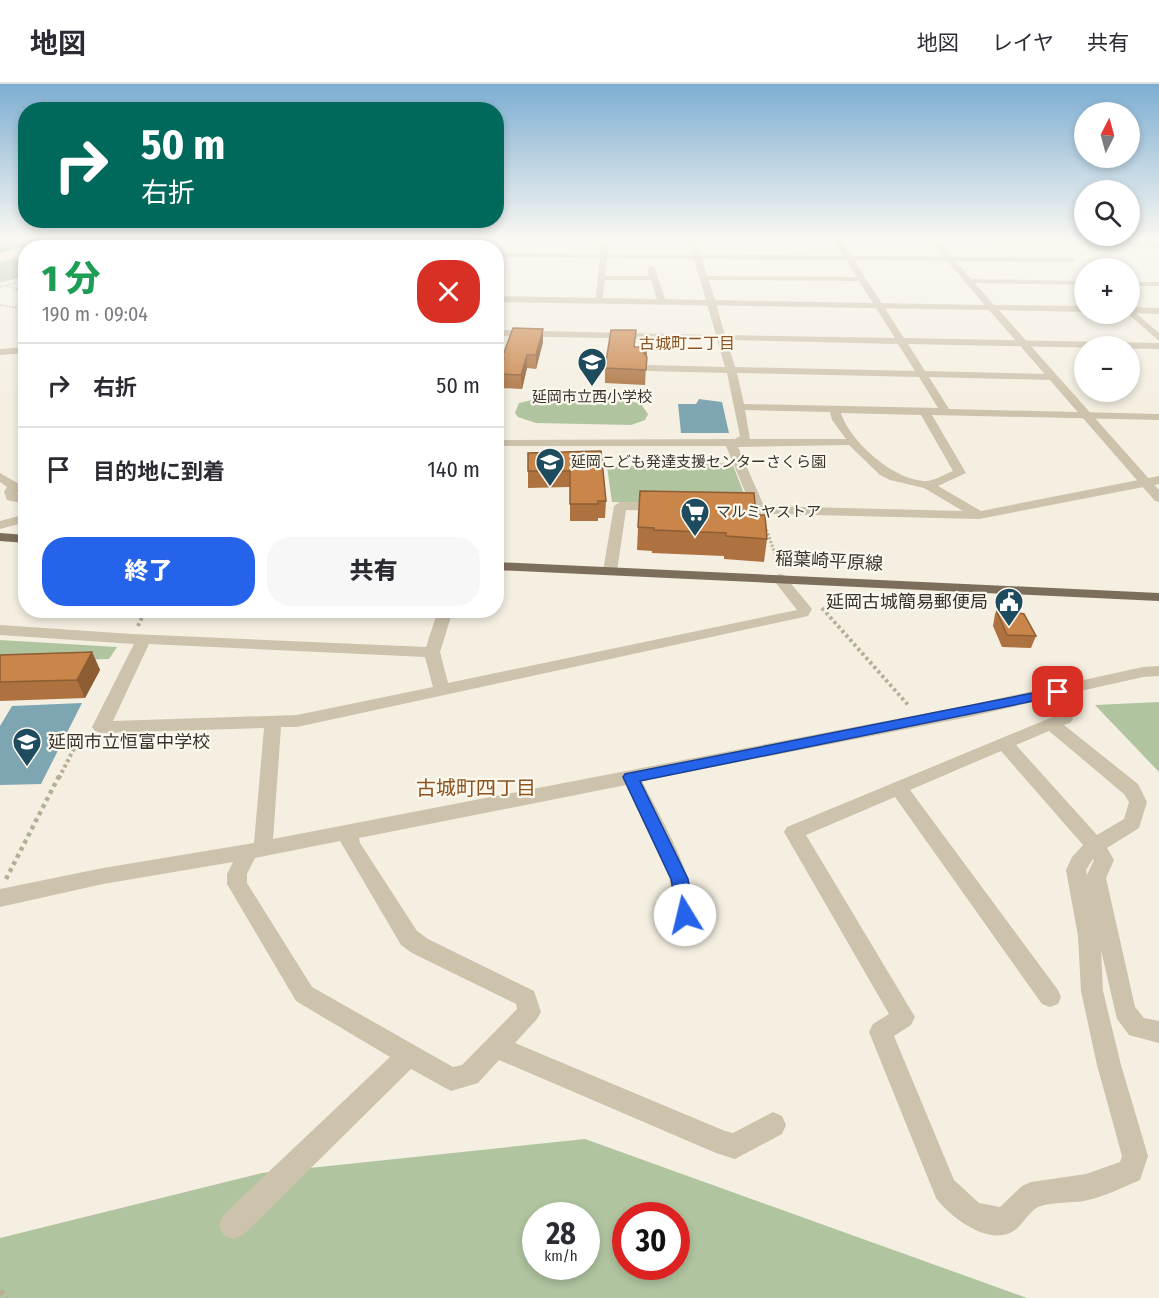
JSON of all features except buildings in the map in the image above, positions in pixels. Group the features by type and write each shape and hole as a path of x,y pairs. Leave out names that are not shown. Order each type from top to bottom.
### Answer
{"main road":[{"path":"0,537 18,538"},
{"name":"稲葉崎平原線","path":"504,566 1159,597"}],"street":[{"path":"598,301 599,295"},
{"path":"660,295 662,302"},
{"path":"708,295 731,370 746,437 732,446 759,510"},
{"path":"873,295 946,412"},
{"path":"981,295 1086,415 1153,482 1159,498"},
{"path":"504,299 1074,309"},
{"path":"1140,310 1159,311"},
{"path":"1140,320 1159,338"},
{"path":"504,333 1159,346"},
{"path":"0,352 18,351"},
{"path":"649,368 1052,377"},
{"path":"739,407 1159,417"},
{"path":"835,410 838,420 856,444 884,472 927,486 979,515"},
{"path":"924,411 960,473 927,486"},
{"path":"504,443 850,442 856,444"},
{"path":"0,477 15,487 5,491 11,497 18,498"},
{"path":"724,509 979,515 1153,482"},
{"path":"610,571 620,506 678,508"},
{"path":"0,525 18,520"},
{"path":"144,639 101,727 297,721 803,613 805,609 782,578"},
{"path":"442,691 432,652 443,618"},
{"path":"0,630 432,652"},
{"path":"0,898 103,876 256,850 631,777 1058,692 1143,672 1159,671"},
{"path":"1051,723 1131,789 1138,802 1131,823 1096,846 1078,862 1076,870 1089,936 1092,991 1109,1065 1135,1156 1131,1171 1086,1187 1031,1195 1005,1221 981,1219 961,1209 945,1189 880,1032 903,1017 794,832 1051,723 1064,719 1058,692"},
{"path":"274,720 256,850 237,874 237,884 304,994 451,1079 469,1076 529,1012 526,998 420,946 409,938 350,844 349,831"},
{"path":"1005,744 1096,846 1104,860 1096,878 1125,1012 1137,1027 1159,1032"},
{"path":"631,777 680,879 685,915"},
{"path":"899,789 1050,996"},
{"path":"496,1047 725,1144 735,1146 773,1125"},
{"path":"233,1225 409,1055"}],"path":[{"path":"0,305 18,308"},
{"path":"759,510 782,578"},
{"path":"820,606 921,720"},
{"path":"0,890 88,723"},
{"path":"0,1291 7,1298"}],"green space":[{"path":"541,398 630,401 641,404 648,414 645,420 631,425 536,423 518,417 515,413 519,403"},
{"path":"732,463 749,506 612,502 607,467"},
{"path":"0,640 117,647 109,659 0,662"},
{"path":"1159,702 1159,772 1095,705"},
{"path":"585,1139 1027,1298 0,1298 0,1238 262,1173"}],"water":[{"path":"699,399 722,402 729,433 681,433 678,404 696,404"},
{"path":"82,703 41,784 0,785 0,726 12,706"}],"place":[{"name":"延岡市立西小学校","path":"592,388"},
{"name":"延岡こども発達支援センターさくら園","path":"550,488"},
{"name":"マルミヤストア","path":"695,538"},
{"name":"延岡古城簡易郵便局","path":"1009,628"},
{"name":"延岡市立恒富中学校","path":"27,768"}],"district":[{"name":"古城町二丁目","path":"687,343"},
{"name":"古城町四丁目","path":"476,788"}],"route":[{"path":"685,915 680,879 631,777 1058,692"}]}
